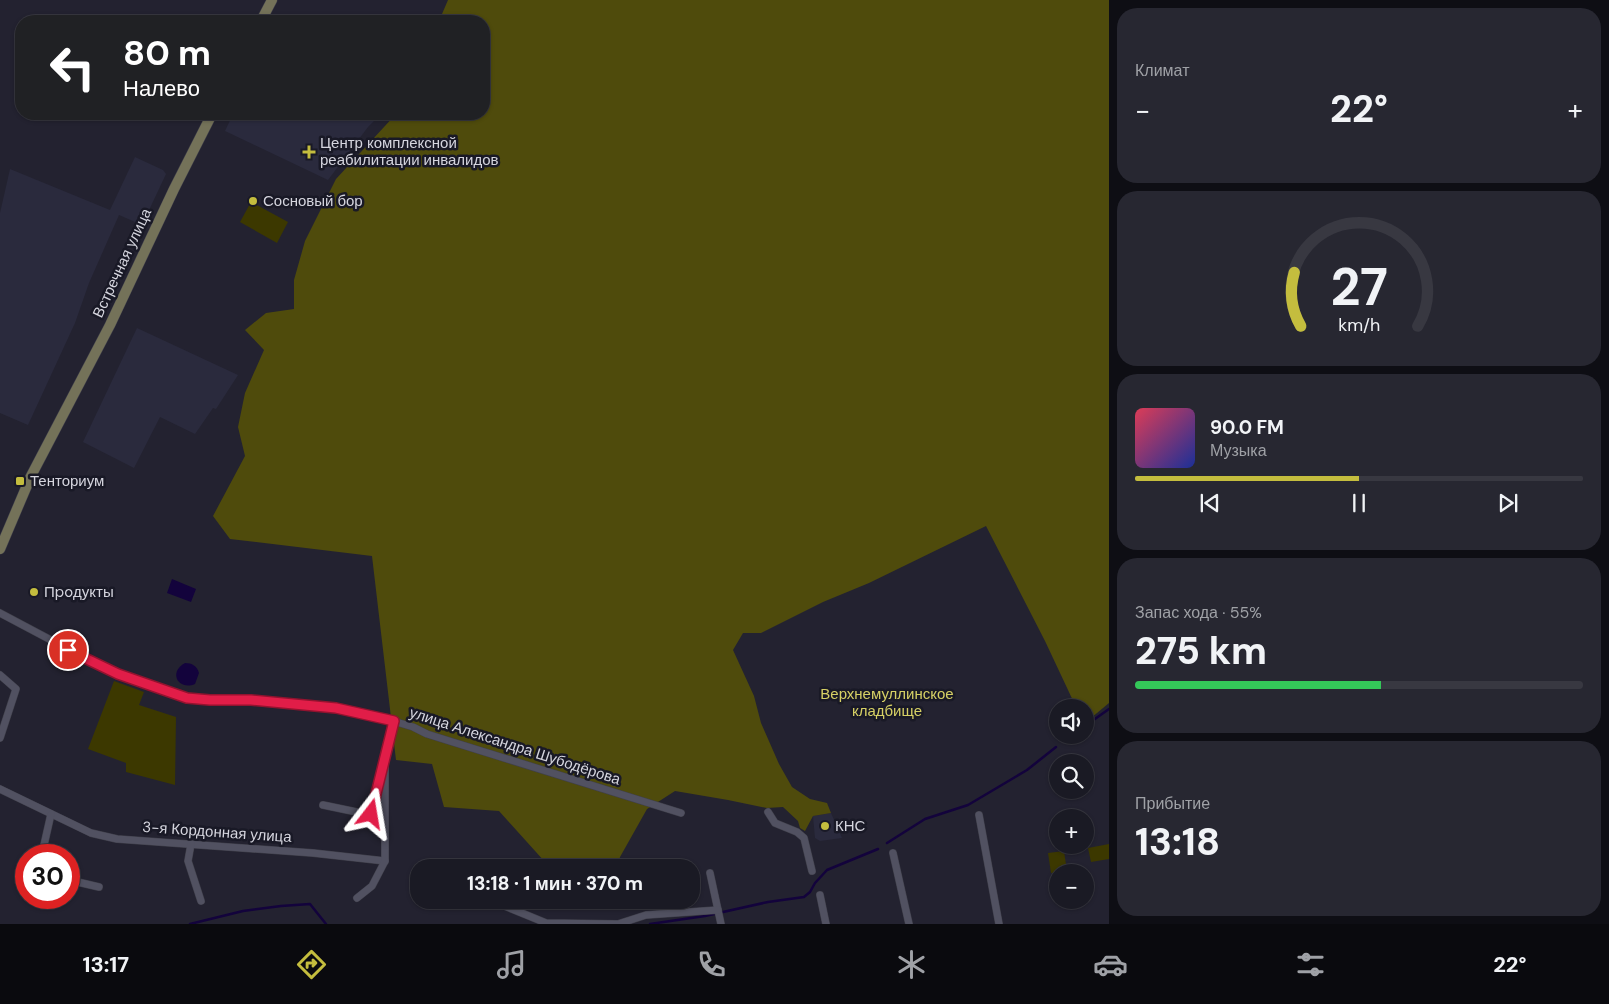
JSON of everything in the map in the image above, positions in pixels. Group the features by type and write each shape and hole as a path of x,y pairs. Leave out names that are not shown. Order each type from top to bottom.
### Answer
{"main road":[{"path":"264,15 272,0"},
{"name":"Встречная улица","path":"0,549 27,485 110,325 209,120"}],"street":[{"name":"улица Александра Шубодёрова","path":"0,613 98,665 182,696 200,700 251,700 336,708 394,721 427,734 681,813"},
{"path":"0,675 16,689 0,738"},
{"path":"323,805 371,814 394,721"},
{"path":"357,898 372,886 385,861 385,759"},
{"name":"3-я Кордонная улица","path":"0,789 91,833 108,837 312,853 385,861"},
{"path":"768,812 777,824 797,832 804,838 812,871"},
{"path":"44,844 51,814"},
{"path":"979,815 999,924"},
{"path":"191,844 188,862 201,901"},
{"path":"893,853 908,924"},
{"path":"710,873 721,924"},
{"path":"80,883 99,887"},
{"path":"820,895 826,924"},
{"path":"512,909 546,923 618,924 646,915 718,910"}],"shaded area":[{"path":"448,0 1109,0 1109,703 1094,716 1094,699 1072,699 986,526 761,633 743,633 733,650 754,696 761,723 779,764 792,787 810,799 827,803 831,813 813,816 805,831 800,828 798,821 783,807 767,808 675,791 647,809 619,859 542,859 499,811 444,807 432,764 396,760 372,556 230,539 213,516 245,456 238,427 245,393 264,350 245,330 266,313 294,309 294,280 305,241 336,179 390,120 490,120 490,15 442,15"},
{"name":"Центр комплексной реабилитации инвалидов","path":"230,120 375,120 328,180 225,131"},
{"path":"135,157 163,170 166,174 142,225 119,215 89,283 75,323 28,425 0,413 0,213 10,169 110,210"},
{"path":"251,202 288,222 277,243 240,222"},
{"path":"137,328 238,375 216,409 213,408 195,434 160,417 134,468 83,442"},
{"path":"172,579 196,589 191,602 167,593"},
{"path":"185,663 194,665 197,668 199,673 195,684 184,685 177,680 177,671"},
{"path":"114,681 144,692 139,705 176,717 175,785 126,772 126,763 88,749"},
{"path":"831,813 842,838 820,841 815,838 813,816"},
{"path":"1109,844 1109,859 1091,862 1089,854 1094,854 1094,847"},
{"path":"1048,853 1064,854 1066,864 1050,864"}],"waterway":[{"path":"1094,720 1109,709"},
{"path":"887,843 925,819 968,805 1027,770 1056,747"},
{"path":"650,924 705,916 768,902 804,897 827,870 878,849"},
{"path":"190,924 243,911 310,904 326,924"}],"place":[{"name":"Центр комплексной реабилитации инвалидов","path":"309,152"},
{"name":"Сосновый бор","path":"253,201"},
{"name":"Тенториум","path":"20,481"},
{"name":"Пpoдукты","path":"34,592"},
{"name":"КНС","path":"825,826"}],"route":[{"path":"68,650 118,674 187,698 200,700 251,700 336,708 394,721 371,814"}],"park label":[{"name":"Верхнемуллинское кладбище","path":"887,702"}]}
